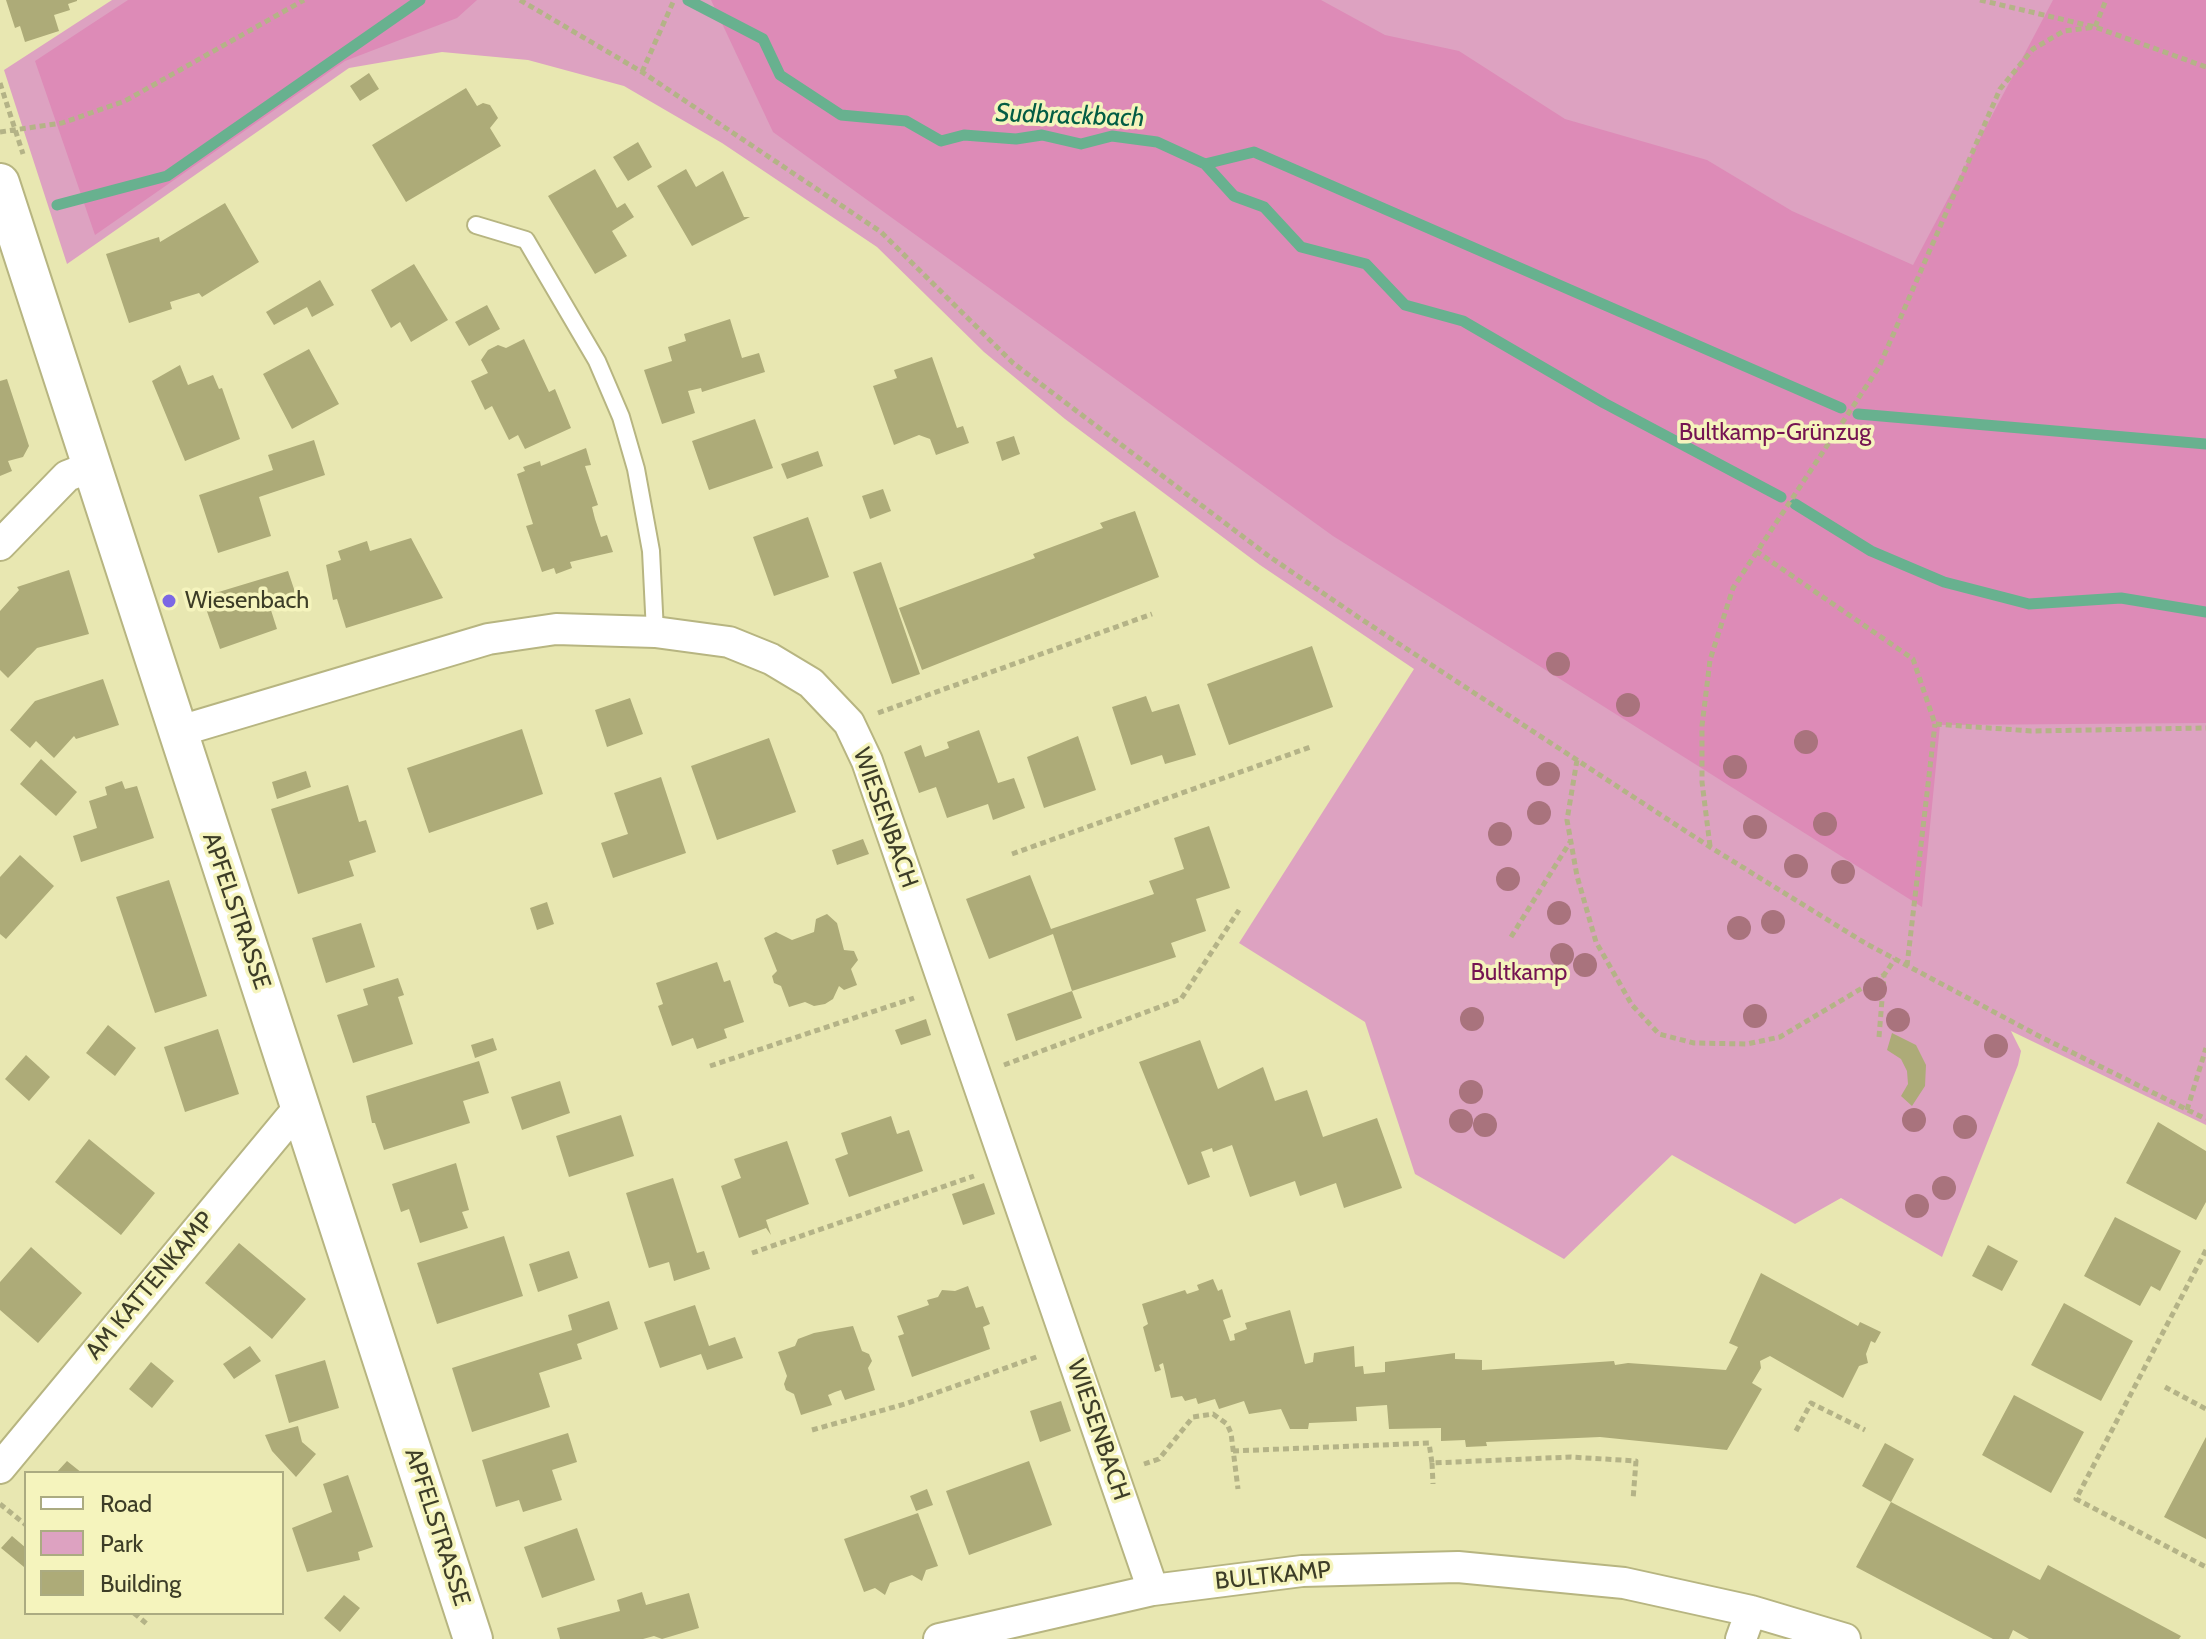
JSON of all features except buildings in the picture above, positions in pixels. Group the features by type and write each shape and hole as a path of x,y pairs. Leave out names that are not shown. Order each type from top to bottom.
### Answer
{"street":[{"name":"APFELSTRASSE","path":"0,183 473,1639"},
{"path":"0,545 67,476 90,467"},
{"name":"WIESENBACH","path":"176,732 488,639 556,629 655,632 729,642 771,659 811,683 849,723 867,761 1153,1590"},
{"name":"AM KATTENKAMP","path":"0,1468 301,1105"},
{"name":"BULTKAMP","path":"939,1639 1153,1590 1302,1571 1458,1567 1624,1583 1746,1625 1845,1639"}],"lane":[{"path":"476,225 526,240 597,361 621,417 636,469 651,551 655,632"}],"path":[{"path":"0,132 62,123 125,101 304,0"},
{"path":"520,0 642,72 881,232 1013,363 1270,557 1710,847 1895,959 2206,1119"},
{"path":"642,72 674,0"},
{"path":"1980,0 2095,27 2206,67"},
{"path":"2095,27 2106,0"},
{"path":"1710,847 1702,782 1702,726 1710,660 1733,588 1879,367 2000,89 2033,49 2064,31 2095,27"},
{"path":"1756,551 1913,659 1935,724 1907,966"},
{"path":"849,723 1152,614"},
{"path":"1935,724 2031,731 2206,728"},
{"path":"1012,854 1313,746"},
{"path":"1577,760 1567,820 1596,942 1632,1005 1659,1034 1694,1043 1747,1044 1780,1037 1884,975 1895,959"},
{"path":"1511,937 1524,911 1571,841"},
{"path":"975,1075 1181,999 1239,910"},
{"path":"1879,1037 1884,975"},
{"path":"710,1066 945,987"},
{"path":"2187,1110 2206,1048"},
{"path":"752,1253 1006,1164"},
{"path":"2206,1250 2076,1499 2206,1567"},
{"path":"812,1430 905,1404 1069,1345"},
{"path":"2165,1387 2206,1409"},
{"path":"1796,1431 1811,1403 1865,1430"},
{"path":"1113,1474 1159,1459 1193,1417 1213,1414 1227,1424 1238,1489"},
{"path":"1233,1451 1429,1443 1433,1484"},
{"path":"1432,1463 1571,1457 1636,1461 1633,1500"},
{"path":"0,1504 24,1523"},
{"path":"136,1615 148,1625"}],"green space":[{"name":"Bultkamp-Grünzug","path":"112,0 2206,0 2206,1125 2011,1031 2021,1051 2018,1065 1942,1257 1841,1198 1795,1224 1672,1155 1564,1259 1415,1174 1365,1022 1239,943 1414,669 1260,565 1065,419 984,352 877,247 722,143 624,86 528,60 442,52 349,68 67,264 4,70"},
{"path":"128,0 477,0 457,18 345,61 95,235 35,61"},
{"path":"711,0 1321,0 1385,35 1459,51 1565,119 1707,160 1792,211 1913,265 2053,0 2206,0 2206,723 1940,725 1922,907 1333,536 773,132"}],"waterway":[{"path":"57,205 167,176 420,0"},
{"name":"Sudbrackbach","path":"688,0 763,39 780,75 841,115 906,121 941,141 964,135 1016,139 1042,135 1081,144 1112,136 1157,142 1205,164 1234,196 1264,207 1301,247 1366,264 1405,305 1463,321 1604,403 1781,497"},
{"path":"1205,164 1254,152 1841,408"},
{"path":"1858,414 2206,444"},
{"name":"Sudbrackbach","path":"1795,504 1871,551 1944,582 2029,604 2121,598 2206,612"}],"place":[{"name":"Wiesenbach","path":"169,601"}],"park label":[{"name":"Bultkamp","path":"1519,973"}]}
